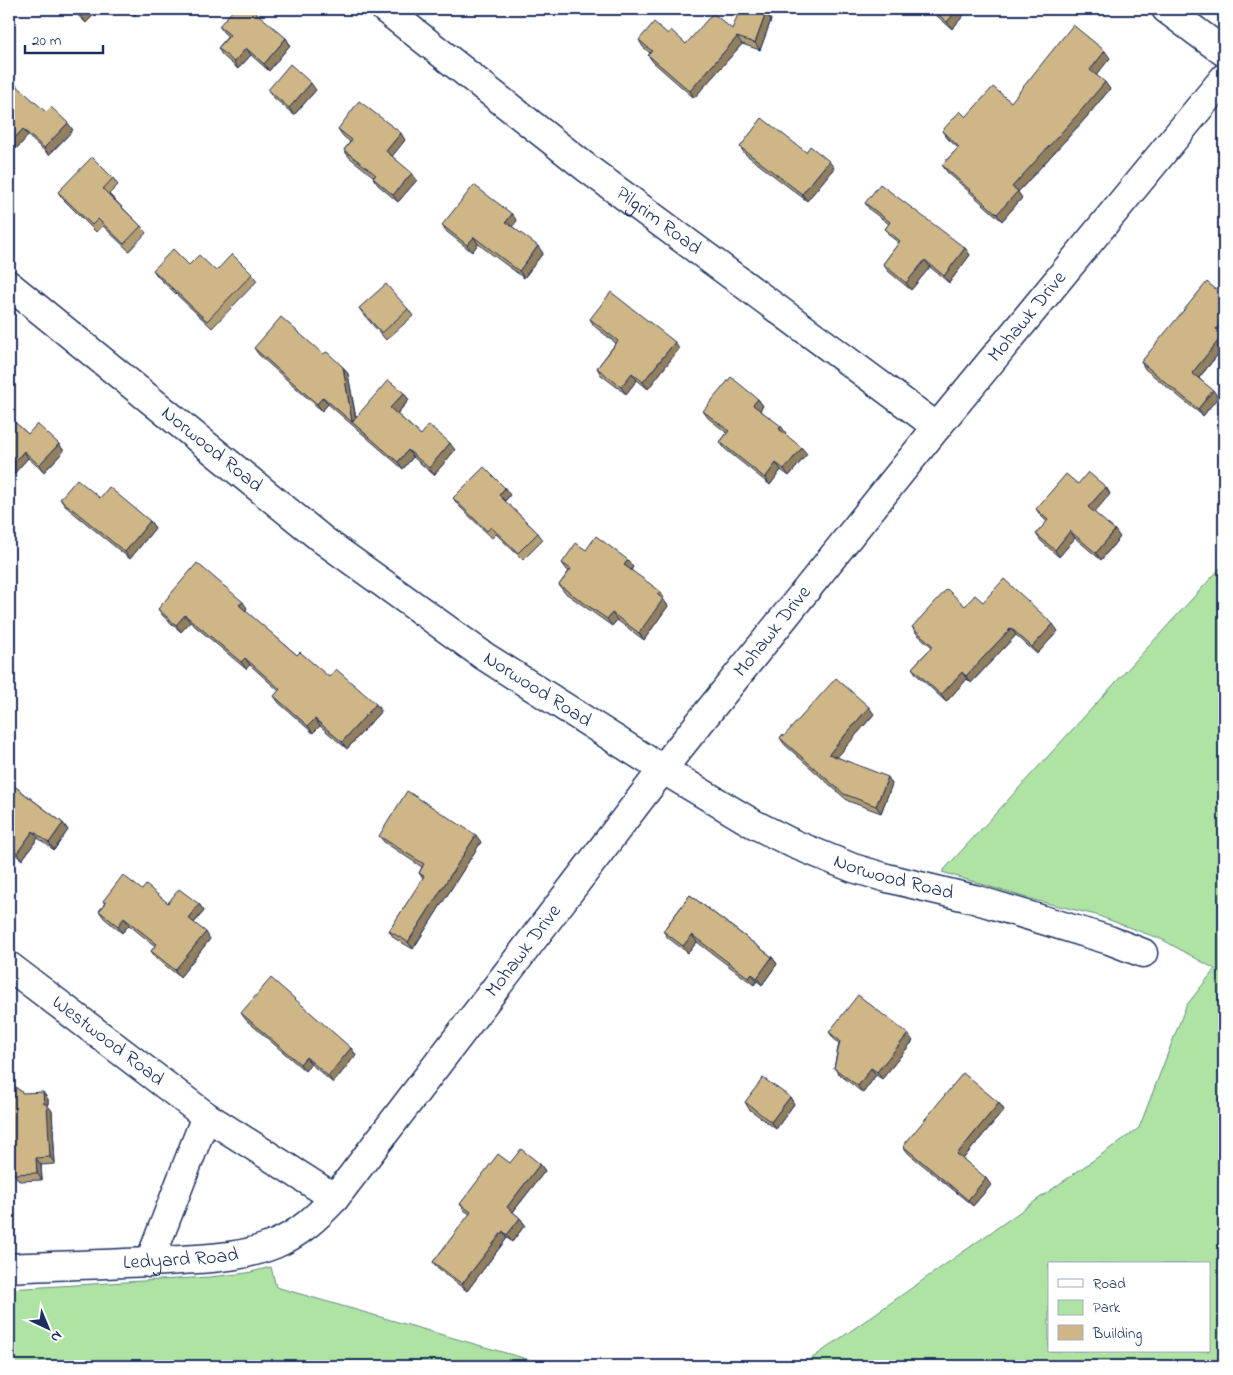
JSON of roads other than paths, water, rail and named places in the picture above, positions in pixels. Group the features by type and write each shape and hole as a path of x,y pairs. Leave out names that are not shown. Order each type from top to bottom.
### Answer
{"street":[{"name":"Pilgrim Road","path":"385,9 588,169 938,427"},
{"path":"1166,9 1224,52"},
{"name":"Mohawk Drive","path":"335,1198 662,769 938,427 1224,78"},
{"name":"Norwood Road","path":"9,285 324,540 484,656 662,769 754,824 819,855 887,878 974,899 1109,940 1143,953"},
{"name":"Westwood Road","path":"9,966 206,1116 335,1198"},
{"path":"149,1263 206,1116"},
{"name":"Ledyard Road","path":"9,1268 149,1263 224,1257 253,1252 290,1237 319,1215 335,1198"}]}
